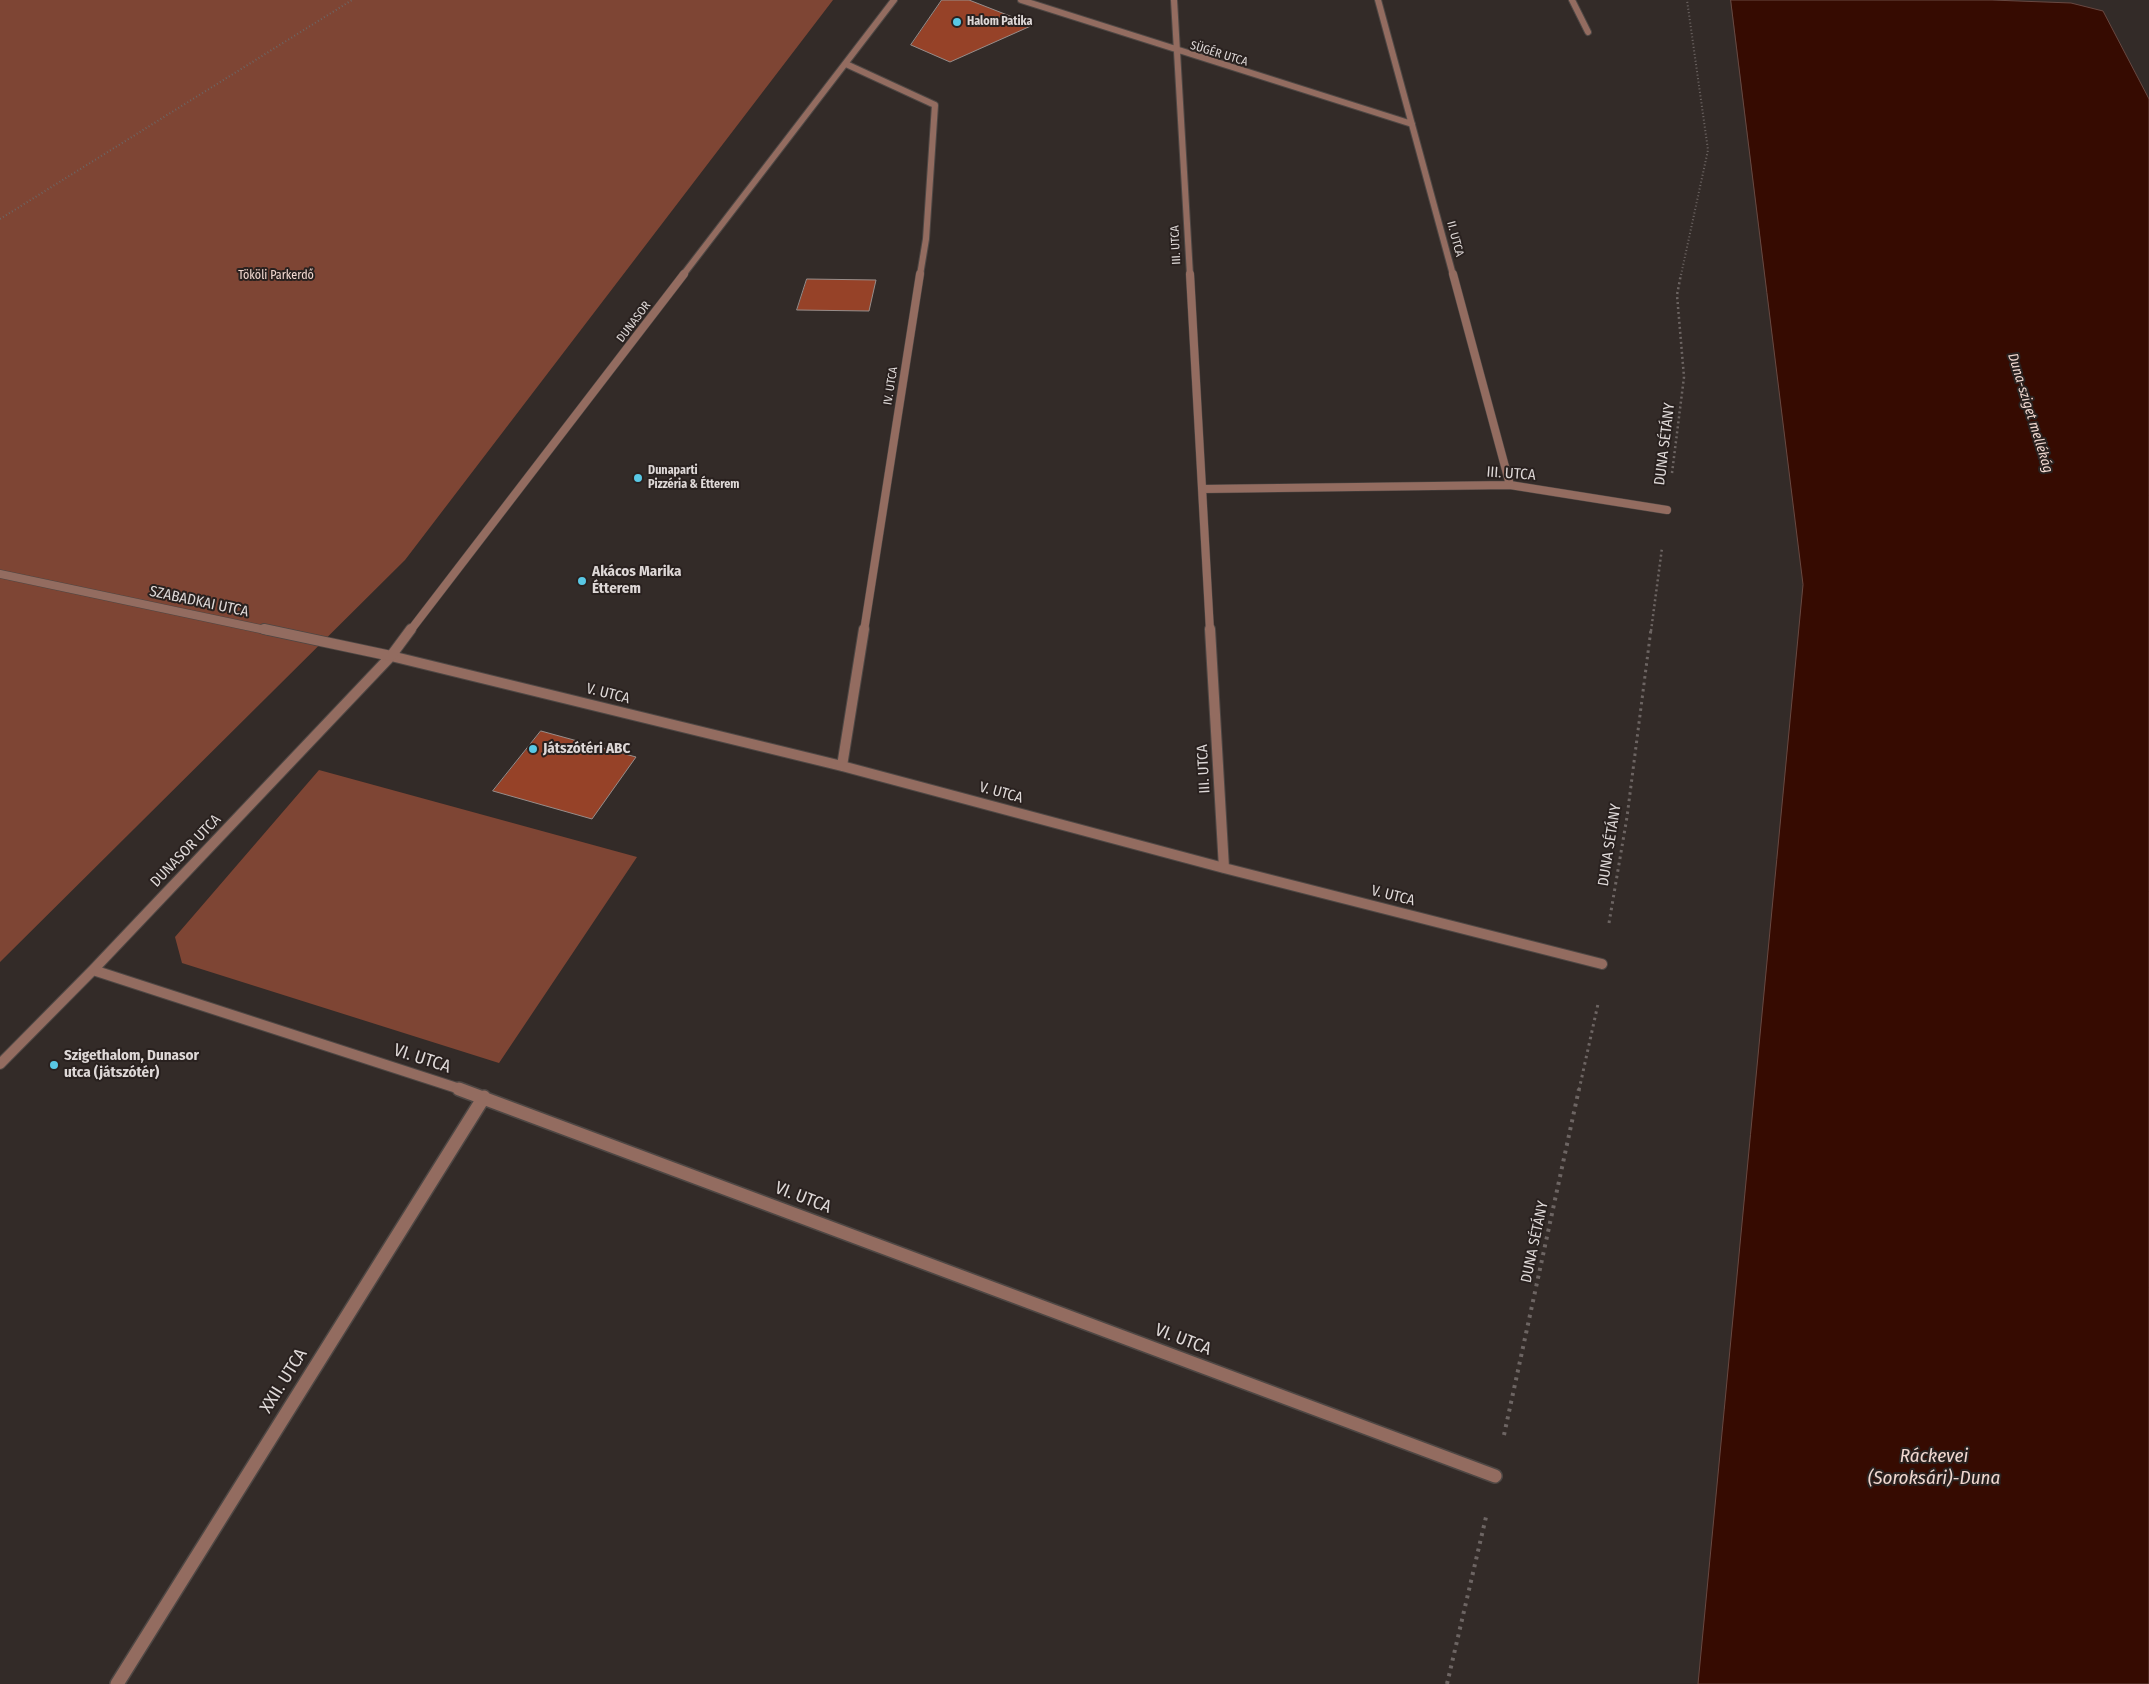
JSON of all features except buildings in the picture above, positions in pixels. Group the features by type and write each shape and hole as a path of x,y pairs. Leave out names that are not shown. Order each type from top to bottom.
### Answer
{"street":[{"name":"DUNASOR","path":"392,656 894,0"},
{"name":"SÜGÉR UTCA","path":"1021,0 1412,124"},
{"name":"III. UTCA","path":"1174,0 1224,868"},
{"name":"II. UTCA","path":"1378,0 1510,484"},
{"path":"1572,0 1588,32"},
{"name":"IV. UTCA","path":"842,766 926,239 935,105 846,64"},
{"name":"III. UTCA","path":"1202,488 1510,484 1667,510"},
{"name":"SZABADKAI UTCA","path":"0,574 392,656"},
{"name":"V. UTCA","path":"392,656 842,766 1224,868 1602,964"},
{"name":"DUNASOR UTCA","path":"0,1064 93,970 392,656"},
{"name":"VI. UTCA","path":"93,970 484,1097 1495,1476"},
{"name":"XXII. UTCA","path":"117,1684 484,1097"}],"path":[{"path":"0,219 352,0"},
{"name":"DUNA SÉTÁNY","path":"1447,1684 1495,1476 1598,1005 1602,964 1627,817 1684,377 1677,295 1708,150 1687,0"}],"green space":[{"name":"Tököli Parkerdő","path":"0,0 833,0 405,560 0,962"},
{"path":"319,770 637,857 499,1063 182,963 175,937"}],"water":[{"name":"Ráckevei (Soroksári)-Duna","path":"1731,0 1992,0 2071,3 2103,11 2149,99 2149,1684 1698,1684 1803,585"}],"place":[{"name":"Halom Patika","path":"957,22"},
{"name":"Dunaparti Pizzéria & Étterem","path":"638,478"},
{"name":"Akácos Marika Étterem","path":"582,581"},
{"name":"Játszótéri ABC","path":"533,749"},
{"name":"Szigethalom, Dunasor utca (játszótér)","path":"54,1065"}],"water label":[{"name":"Duna-sziget mellékág","path":"2030,413"}]}
